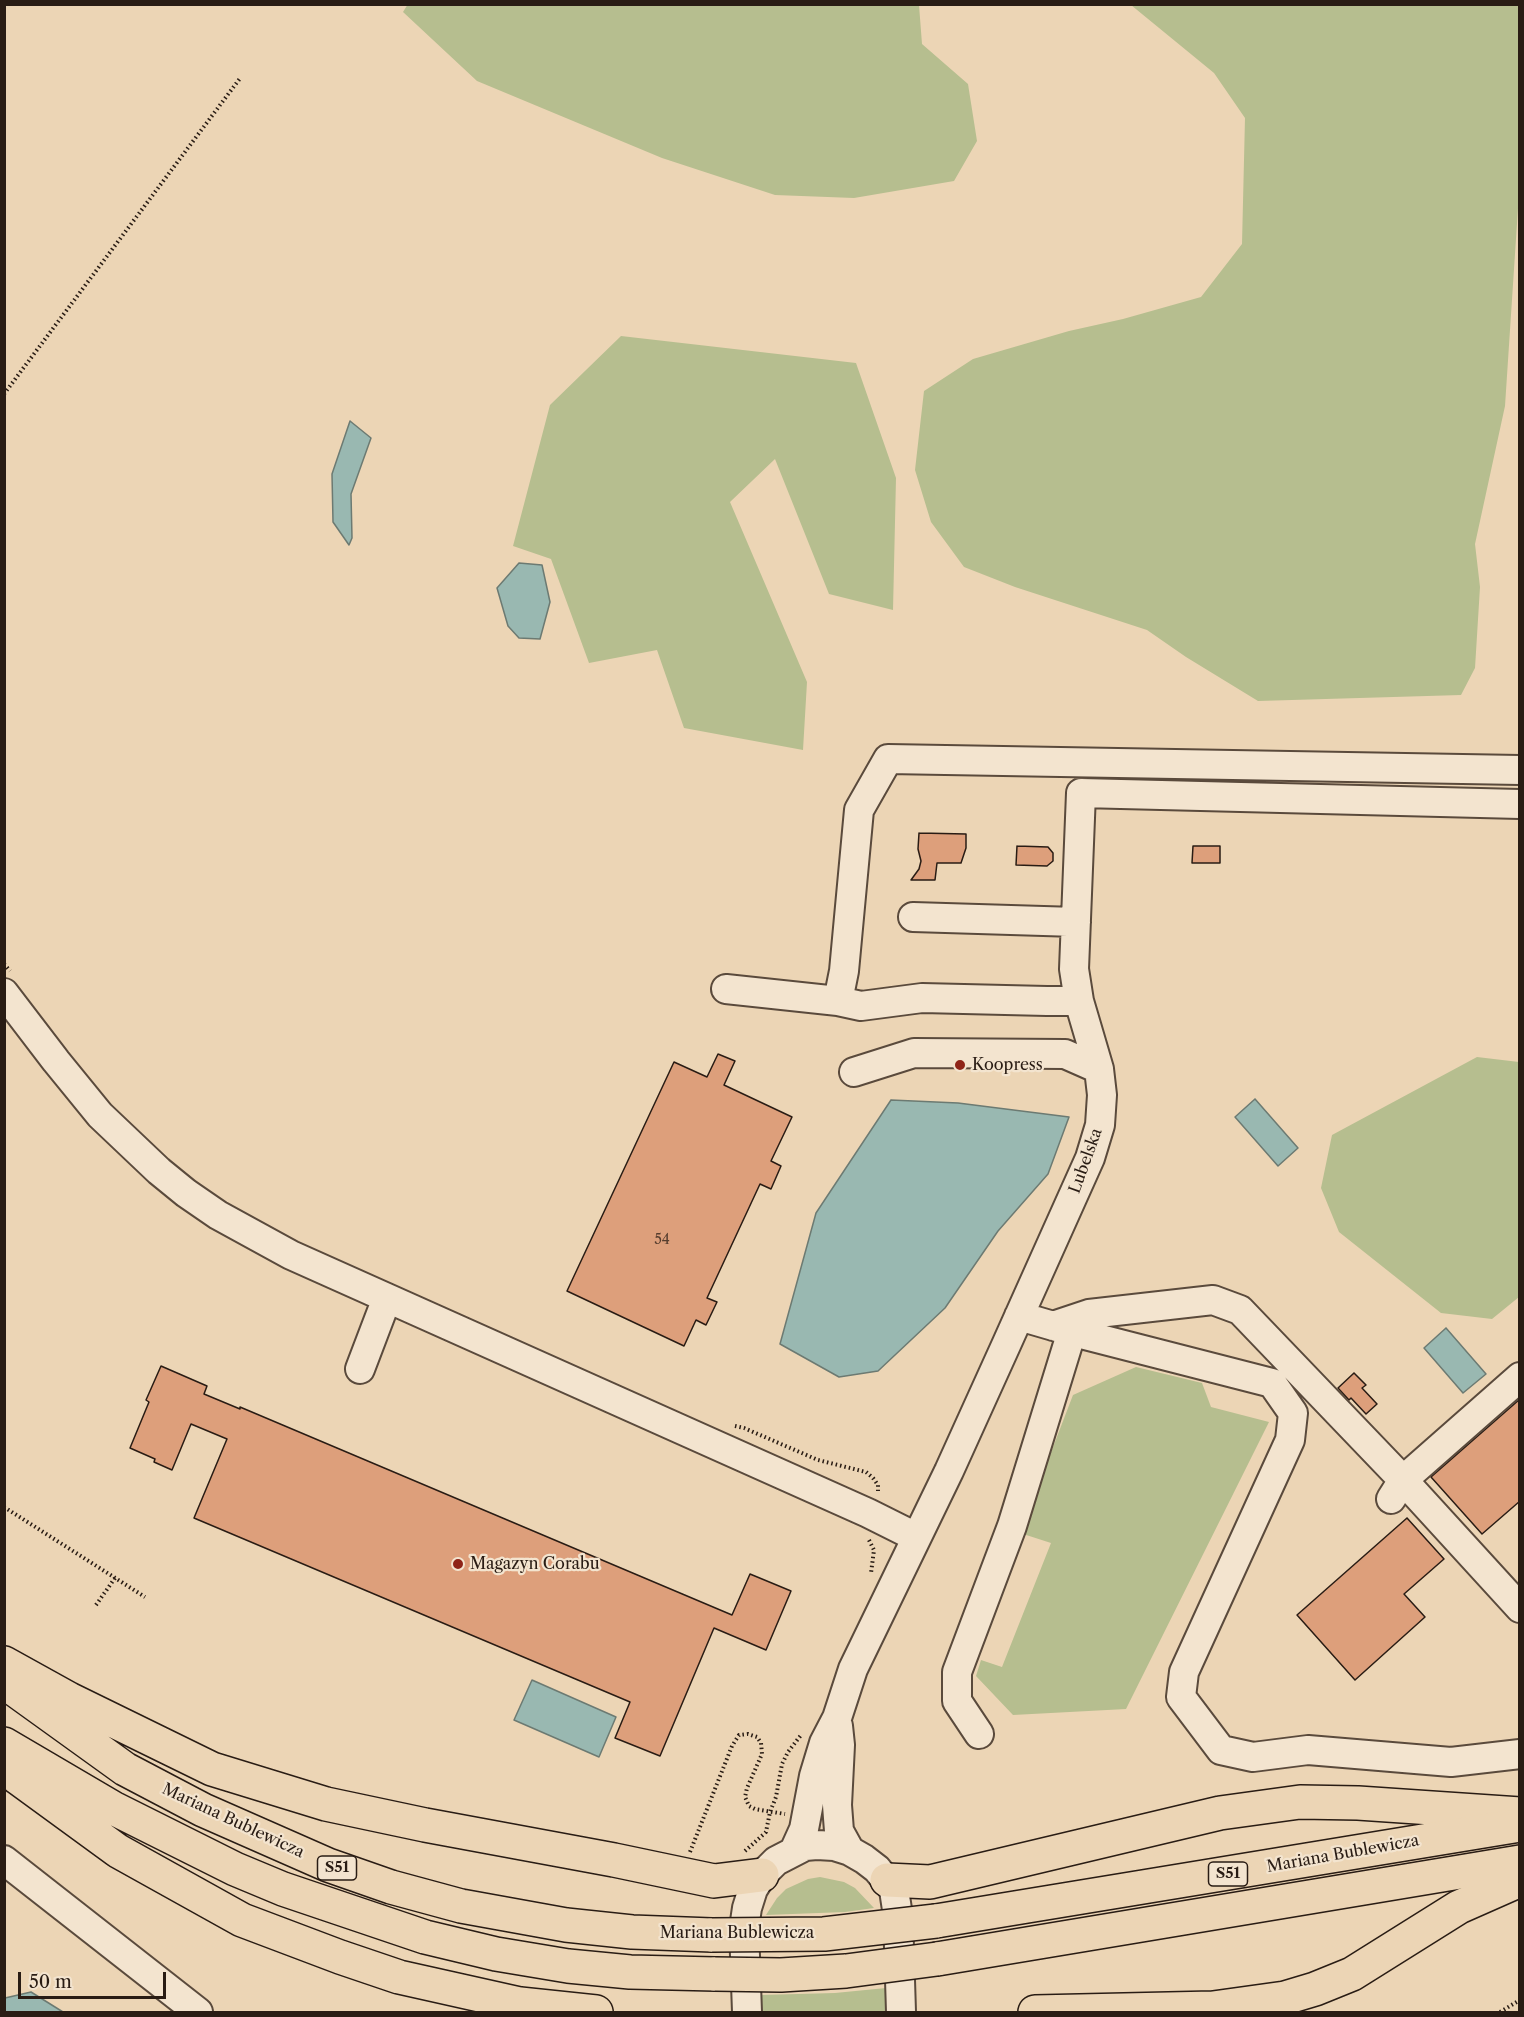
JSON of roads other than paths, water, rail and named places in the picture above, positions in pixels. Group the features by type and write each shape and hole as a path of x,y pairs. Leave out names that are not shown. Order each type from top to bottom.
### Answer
{"main road":[{"path":"4,1663 69,1699 212,1769 326,1803 425,1825 714,1881 752,1864"},
{"name":"Mariana Bublewicza","path":"4,1682 125,1769 203,1810 328,1865 391,1887 461,1906 566,1925 632,1932 712,1935 824,1934 936,1921 1520,1825"},
{"name":"S51","path":"4,1744 113,1808 235,1869 283,1889 425,1937 496,1954 568,1966 630,1972 781,1975 846,1971 937,1959 1520,1862"},
{"path":"4,1766 118,1851 242,1920 329,1954 399,1977 520,2004 596,2013"},
{"path":"887,1880 930,1882 1220,1813 1300,1802 1359,1803 1520,1814"},
{"path":"1035,2013 1213,2008 1285,1998 1352,1974 1459,1907 1520,1880"}],"street":[{"path":"838,1001 845,960 859,810 888,759 1520,770"},
{"name":"Lubelska","path":"837,1718 853,1669 1020,1316 1090,1158 1100,1125 1102,1095 1099,1068 1078,1001 1074,969 1081,793 1520,804"},
{"path":"913,917 1076,921"},
{"path":"8,983 56,1061 100,1115 142,1156 186,1193 218,1215 291,1255 387,1298 871,1507 916,1537"},
{"path":"726,990 838,1001 861,1006 922,998 1078,1001"},
{"path":"854,1072 914,1053 1065,1054 1099,1068"},
{"path":"360,1370 387,1298"},
{"path":"979,1734 957,1701 957,1672 1012,1526 1063,1329 1089,1314 1213,1300 1240,1310 1397,1489 1520,1608"},
{"path":"1020,1316 1272,1383 1293,1413 1290,1440 1184,1672 1181,1697 1221,1750 1253,1757 1308,1750 1451,1762 1520,1754"},
{"path":"1397,1489 1520,1377"},
{"path":"794,1851 804,1829 814,1776 824,1743 837,1718"},
{"path":"837,1718 840,1745 837,1805 839,1831 850,1851"},
{"path":"747,2013 744,1928 753,1889 752,1864 776,1861 806,1846 817,1845 834,1845 850,1851 878,1869 894,1890 898,1916 902,2013"},
{"path":"4,1860 198,2013"}],"water":[{"path":"350,421 371,438 351,494 352,538 349,545 333,522 332,474"},
{"path":"519,563 542,565 550,602 540,639 519,638 508,626 497,588"},
{"path":"1255,1099 1298,1148 1278,1166 1235,1117"},
{"path":"891,1100 958,1103 1069,1117 1048,1174 998,1231 945,1308 878,1371 839,1377 780,1344 816,1213"},
{"path":"1446,1328 1486,1374 1463,1393 1424,1348"},
{"path":"532,1680 616,1717 599,1757 514,1720"},
{"path":"31,1992 63,2012 5,2012 5,1998"}],"place":[{"name":"Koopress","path":"960,1065"},
{"name":"Magazyn Corabu","path":"458,1564"}]}
